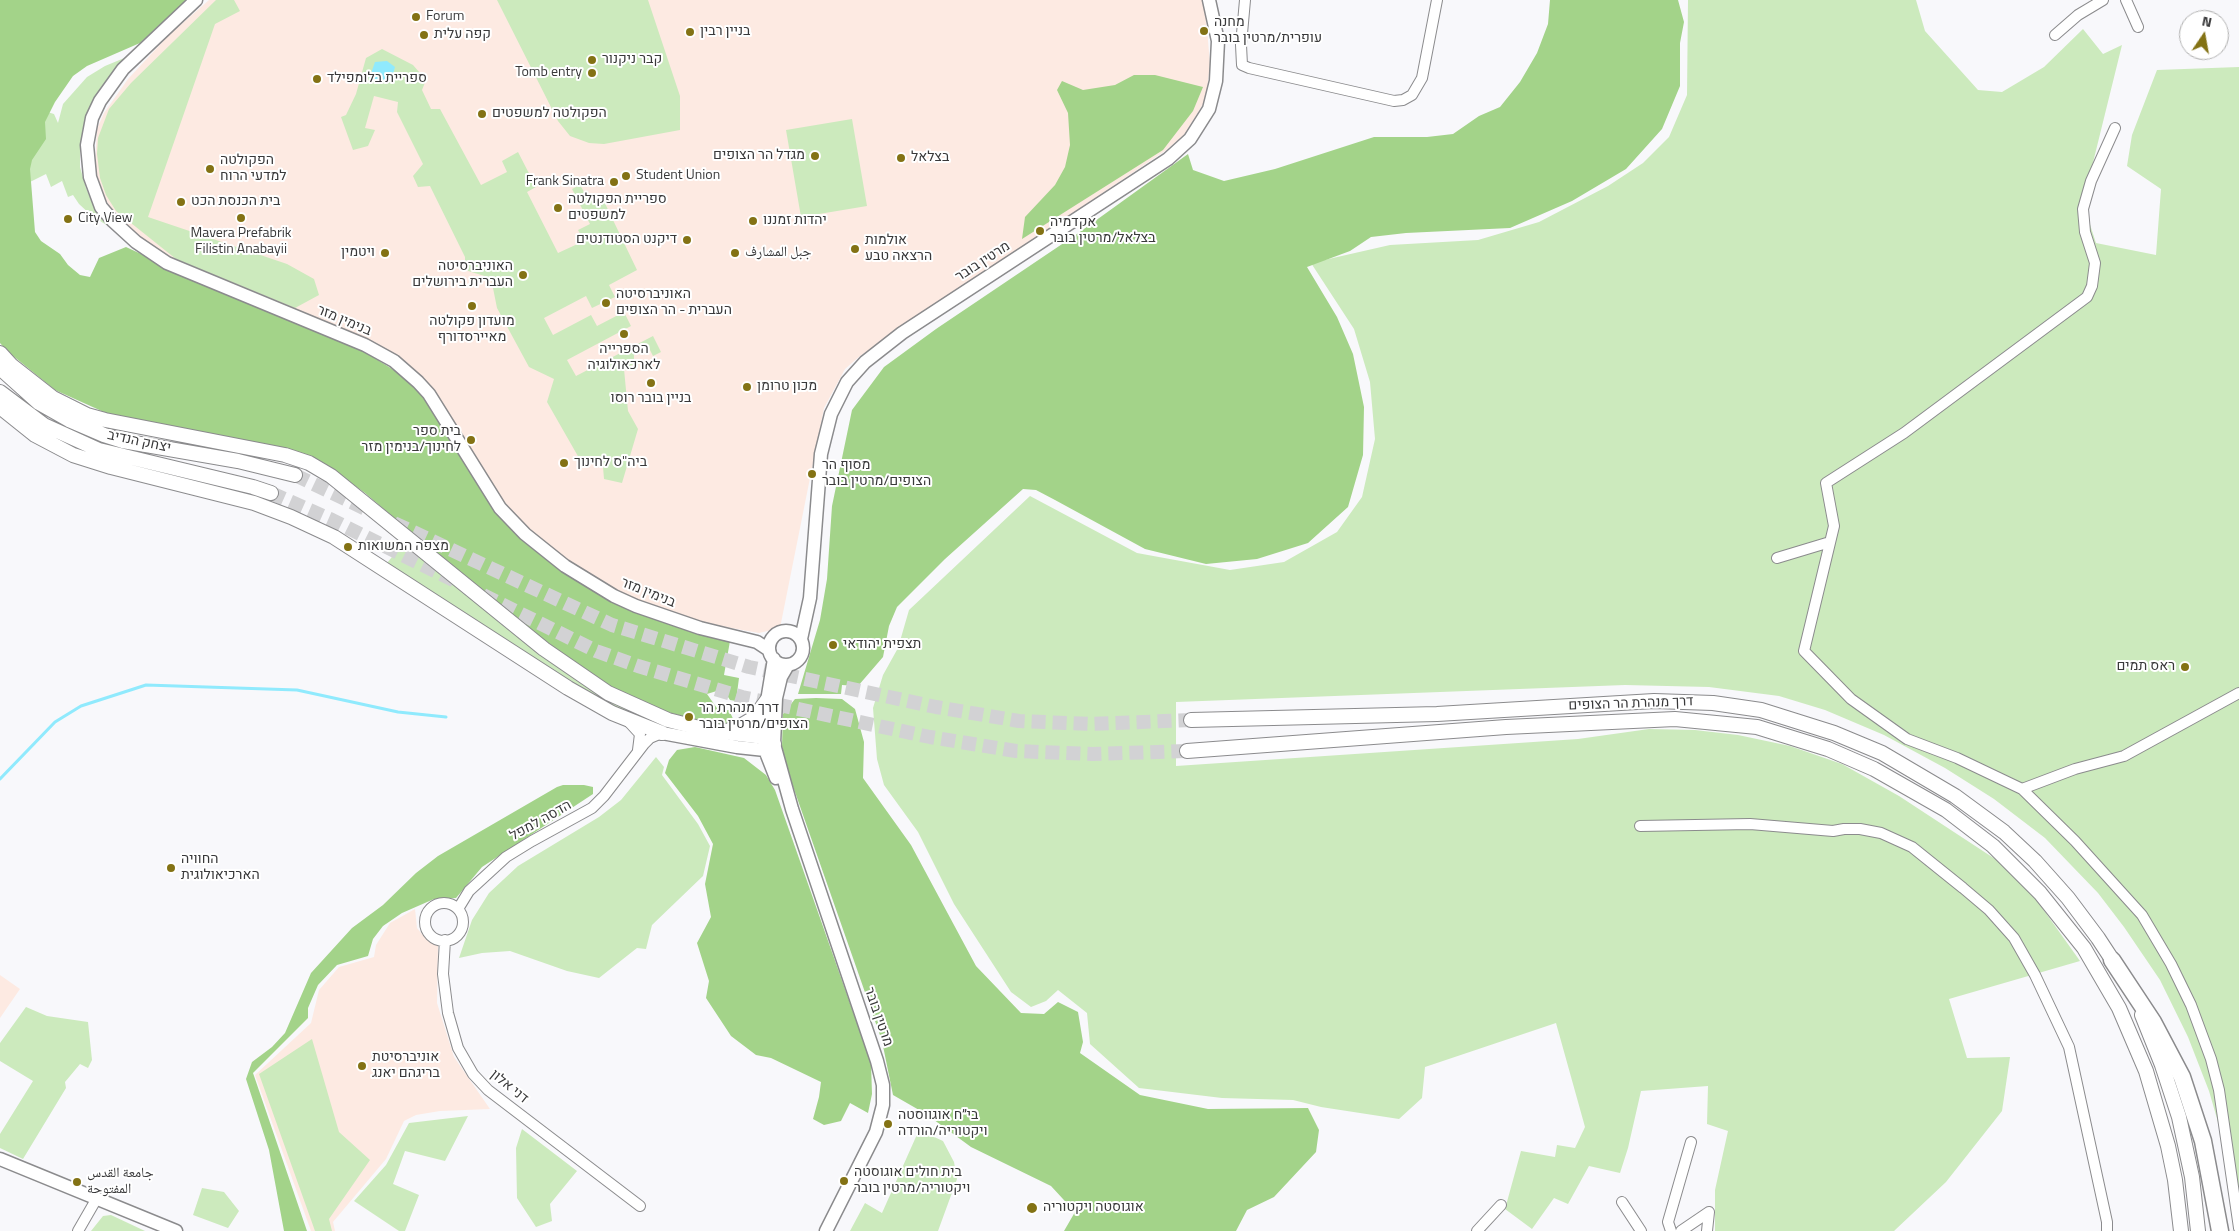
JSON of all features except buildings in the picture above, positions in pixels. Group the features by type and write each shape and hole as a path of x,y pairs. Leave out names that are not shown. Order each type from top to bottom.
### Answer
{"highway":[{"path":"2112,960 2153,1022 2182,1077 2203,1141 2220,1231"}],"main road":[{"path":"0,353 18,371 53,398 87,415 276,453 310,463 331,476 506,620 568,667 608,693 668,720 768,743"},
{"name":"יצחק הנדיב","path":"0,368 39,403 69,420 104,435 123,441 238,461 296,475"},
{"name":"יצחק הנדיב","path":"0,392 30,416 79,443 119,456 180,469 271,493"},
{"path":"0,406 35,435 73,454 111,467 254,503 291,517 334,537 568,688 622,717 662,733"},
{"path":"721,732 750,722 759,714 768,699"},
{"name":"דרך מנהרת הר הצופים","path":"1191,720 1437,714 1654,701 1713,703 1760,710 1834,732 1882,753 1955,796 2004,832 2068,898 2112,960 2135,1000 2154,1043 2179,1117 2192,1177 2198,1231"},
{"name":"דרך מנהרת הר הצופים","path":"1188,751 1497,728 1675,718 1757,727 1828,749 1874,769 1946,810 1992,846 2040,892 2084,948 2119,1008 2146,1071 2168,1146 2175,1180 2181,1231"}],"street":[{"name":"בנימין מזר","path":"196,0 124,69 100,101 92,118 87,160 94,192 101,207 123,232 168,263 226,289 365,345 394,361 429,394 496,502 511,521 542,549 565,566 614,596 636,606 700,628 757,642 772,654"},
{"name":"מרטין בובר","path":"800,639 808,611 821,454 831,414 847,382 865,362 902,333 1168,159 1190,139 1209,109 1216,81 1218,41 1209,0"},
{"path":"1246,0 1241,45 1242,65 1394,101 1403,100 1412,95 1422,78 1437,0"},
{"path":"2055,35 2078,15 2103,0"},
{"path":"2126,0 2138,27"},
{"path":"2115,128 2091,181 2083,208 2085,232 2095,263 2092,286 2087,297 1904,433 1826,483 1834,526 1804,651 1851,699 1907,739 1957,758 2022,788 2075,841 2142,915 2171,964 2191,1004 2211,1059 2234,1153 2239,1228"},
{"path":"1778,558 1830,542"},
{"name":"מרטין בובר","path":"781,633 801,611 810,583"},
{"path":"792,632 800,639 803,644 801,656 798,660 788,665 778,662 772,654 772,639 781,633 792,632"},
{"name":"בנימין מזר","path":"741,637 760,638 781,633"},
{"name":"מרטין בובר","path":"772,654 768,699 768,743 773,771 792,809"},
{"name":"מרטין בובר","path":"788,665 782,677 776,698 768,743 877,1061 883,1085 882,1105 876,1132 826,1231"},
{"path":"2022,788 2075,769 2124,756 2239,693"},
{"path":"622,717 640,734 636,756"},
{"path":"662,733 737,747 768,743"},
{"name":"הדסה למפל","path":"458,909 469,891 506,857 532,840 592,808 650,738 662,733"},
{"path":"737,747 764,762 773,771"},
{"path":"1640,826 1750,824 1833,832 1844,829 1860,829 1881,833 1912,847 1989,910 2014,938 2035,975 2069,1047 2107,1222 2106,1231"},
{"path":"439,903 452,904 458,909 463,917 462,928 454,938 437,939 431,935 425,924 426,916 433,906 439,903"},
{"name":"דני אלון","path":"445,940 443,974 448,1014 458,1048 473,1074 488,1090 640,1206"},
{"path":"1671,1231 1668,1222 1691,1142"},
{"path":"0,1159 176,1231"},
{"path":"78,1231 97,1198"},
{"path":"1622,1202 1642,1231"},
{"path":"1477,1231 1501,1206"},
{"path":"1681,1231 1709,1212 1707,1231"}],"shaded area":[{"name":"האוניברסיטה העברית - הר הצופים","path":"209,0 1203,0 1210,64 1206,99 1184,135 1165,151 860,356 845,369 824,408 780,628 759,633 693,621 636,603 575,569 503,508 414,371 173,261 144,242 117,216 100,192 95,164 97,129 104,113 128,79 169,35"},
{"name":"אוניברסיטת בריגהם יאנג","path":"415,909 417,928 426,939 438,946 437,1003 454,1057 490,1109 440,1111 416,1115 404,1121 386,1159 333,1222 335,1231 311,1231 255,1075 311,1023 319,990 339,967 374,957 376,945 390,923"},
{"path":"0,975 20,989 0,1018"}],"green space":[{"path":"0,0 187,0 140,43 87,66 73,76 55,102 45,122 46,139 32,160 30,169 35,232 41,241 60,254 68,265 80,275 90,277 99,258 126,247 260,309 363,351 411,382 426,398 503,519 548,561 572,577 730,641 724,675 739,678 736,701 730,700 723,689 707,694 719,711 729,710 735,723 714,725 657,709 618,691 578,667 519,625 365,493 332,469 106,413 55,390 7,351 0,343"},
{"path":"216,0 234,0 240,11 215,24 148,217 287,264 314,279 319,295 295,308 176,259 116,211 106,195 100,178 97,154 98,138 109,109 131,83"},
{"path":"497,0 648,0 680,96 680,130 604,144 589,143 570,136 558,121"},
{"path":"1550,0 1678,0 1684,22 1680,43 1680,86 1662,129 1626,169 1572,201 1510,228 1406,233 1371,237 1350,251 1307,267 1337,317 1353,354 1364,407 1363,455 1348,507 1308,543 1257,559 1206,564 1145,549 1036,490 1023,489 945,559 897,607 889,626 883,657 858,686 842,685 841,694 798,694 820,620 827,579 832,506 852,410 884,367 936,329 1077,234 1188,154 1193,170 1224,181 1275,169 1374,137 1427,137 1453,134 1479,116 1500,107 1520,82 1537,53 1548,24"},
{"path":"1688,0 1916,0 1925,31 1978,90 2002,92 2044,67 2083,29 2103,54 2122,45 2083,203 2096,243 2156,255 2161,189 2127,166 2132,135 2157,70 2239,67 2239,1231 2236,1231 2220,1129 2209,1091 2188,1037 2160,980 2098,893 2045,838 1994,799 1945,768 1884,735 1825,710 1779,696 1709,687 1625,685 1176,702 1176,766 1578,739 1649,729 1695,730 1738,735 1790,746 1842,764 1899,796 2018,874 2080,961 1949,999 1967,1058 2010,1057 2002,1111 1946,1182 1894,1231 1715,1231 1715,1190 1728,1131 1707,1124 1708,1086 1641,1091 1628,1148 1620,1173 1589,1166 1568,1204 1554,1198 1532,1229 1505,1209 1521,1151 1555,1157 1557,1145 1575,1148 1585,1127 1556,1023 1425,1067 1422,1098 1399,1119 1321,1107 1293,1100 1222,1098 1139,1088 1090,1044 1087,1013 1058,990 1046,1001 1031,1007 1011,992 954,904 918,832 884,785 877,759 873,708 883,675 898,648 909,610 1030,496 1137,553 1230,570 1284,562 1337,532 1362,497 1375,439 1370,382 1354,329 1311,263 1390,245 1478,240 1539,222 1608,186 1643,163 1669,137 1687,95"},
{"path":"382,49 413,65 426,80 422,90 431,109 440,109 481,185 507,172 502,161 518,152 536,187 527,192 558,253 584,241 578,230 590,224 572,189 580,185 590,202 601,195 637,270 609,285 615,297 592,308 586,296 544,318 553,335 591,315 597,326 624,312 631,326 567,360 576,376 653,336 661,352 653,356 649,348 634,355 634,364 624,369 628,411 638,429 622,483 604,479 603,467 579,458 547,402 554,379 529,367 497,308 491,278 465,270 465,257 430,186 418,187 413,176 423,164 397,112 398,102 374,96 365,128 375,130 368,146 353,150 341,117 346,115 356,94 366,58"},
{"path":"134,54 101,87 91,105 83,128 80,148 80,167 86,188 91,200 113,229 92,216 79,204 73,195 68,197 62,181 51,187 46,174 30,182 24,105 54,114 58,123 63,104 87,77 105,66"},
{"path":"1134,75 1155,75 1203,87 1193,111 1163,150 1022,239 1025,217 1055,185 1065,167 1070,145 1068,113 1057,90 1062,81 1083,90 1115,85"},
{"path":"852,119 867,206 801,217 786,130"},
{"path":"405,541 519,637 660,721 656,727 599,701 387,563"},
{"path":"795,699 842,699 855,709 864,742 863,778 911,845 976,966 1021,1013 1044,1014 1058,1002 1078,1012 1083,1042 1080,1053 1140,1095 1208,1109 1308,1108 1319,1130 1316,1152 1274,1197 1247,1210 1236,1231 1064,1231 1075,1212 1051,1186 971,1147 926,1114 893,1095 882,1041 788,772 782,746 783,714"},
{"path":"695,747 744,758 766,775 775,790 871,1063 872,1094 868,1113 850,1103 841,1121 824,1125 813,1119 821,1082 771,1058 756,1055 731,1036 706,998 709,981 697,943 711,917 705,884 713,844 698,816 665,773 669,760 677,750"},
{"path":"656,757 664,767 662,775 698,824 710,846 703,876 652,925 646,949 637,948 599,978 567,971 510,951 482,953 459,958 472,920 489,893 518,866 599,817 621,800"},
{"path":"563,785 593,787 593,794 482,867 456,898 434,899 402,913 383,926 373,939 368,956 337,965 318,985 308,1008 308,1018 253,1073 307,1231 284,1231 269,1150 246,1079 252,1062 272,1047 285,1033 311,973 352,928 383,905 416,873 438,856"},
{"path":"26,1007 47,1016 88,1022 92,1060 88,1068 80,1064 65,1082 66,1088 23,1159 0,1148 0,1134 33,1081 0,1061 0,1043"},
{"path":"312,1039 339,1132 370,1160 329,1219 332,1231 315,1231 259,1074"},
{"path":"468,1116 445,1161 405,1151 393,1184 419,1195 405,1231 399,1231 354,1201 386,1165 409,1123"},
{"path":"522,1129 577,1171 550,1204 552,1221 536,1227 517,1198 516,1148"},
{"path":"919,1130 943,1141 954,1162 957,1179 938,1231 850,1231 865,1203 882,1213"},
{"path":"202,1188 224,1192 239,1211 228,1228 193,1215"},
{"path":"111,1215 145,1231 91,1231 103,1216"}],"water":[{"path":"387,61 395,67 391,81 369,79 375,62"}],"waterway":[{"path":"0,779 55,722 81,706 146,685 297,690 398,712 446,717"}],"tunnel":[{"path":"295,475 370,511"},
{"path":"271,493 332,520 457,582"},
{"path":"394,523 612,625 749,667 936,707 1019,721 1091,724 1191,720"},
{"path":"483,595 596,651 638,666 742,697 930,737 1016,751 1092,754 1187,751"}],"place":[{"name":"Forum","path":"416,17"},
{"name":"מחנה עופרית/מרטין בובר","path":"1204,31"},
{"name":"בניין רבין","path":"690,32"},
{"name":"קפה עלית","path":"424,35"},
{"name":"קבר ניקנור","path":"592,60"},
{"name":"Tomb entry","path":"592,73"},
{"name":"ספריית בלומפילד","path":"317,79"},
{"name":"הפקולטה למשפטים","path":"482,114"},
{"name":"מגדל הר הצופים","path":"815,156"},
{"name":"בצלאל","path":"901,158"},
{"name":"הפקולטה למדעי הרוח","path":"210,169"},
{"name":"Student Union","path":"626,176"},
{"name":"Frank Sinatra","path":"614,182"},
{"name":"בית הכנסת הכט","path":"181,202"},
{"name":"ספריית הפקולטה למשפטים","path":"558,208"},
{"name":"Mavera Prefabrik Filistin Anabayii","path":"241,218"},
{"name":"City View","path":"68,219"},
{"name":"יהדות זמננו","path":"753,221"},
{"name":"אקדמיה בצלאל/מרטין בובר","path":"1040,231"},
{"name":"דיקנט הסטודנטים","path":"687,240"},
{"name":"אולמות הרצאה טבע","path":"855,249"},
{"name":"ויטמין","path":"385,253"},
{"name":"جبل المشارف","path":"735,253"},
{"name":"האוניברסיטה העברית בירושלים","path":"523,275"},
{"name":"האוניברסיטה העברית - הר הצופים","path":"606,303"},
{"name":"מועדון פקולטה מאיירסדורף","path":"472,306"},
{"name":"הספרייה לארכאולוגיה","path":"624,334"},
{"name":"בניין בובר רוסו","path":"651,383"},
{"name":"מכון טרומן","path":"747,387"},
{"name":"בית ספר לחינוך/בנימין מזר","path":"471,440"},
{"name":"ביה\"ס לחינוך","path":"564,463"},
{"name":"מסוף הר הצופים/מרטין בובר","path":"812,474"},
{"name":"מצפה המשואות","path":"348,547"},
{"name":"תצפית יהודאי","path":"833,645"},
{"name":"ראס תמים","path":"2185,667"},
{"name":"דרך מנהרת הר הצופים/מרטין בובר","path":"689,717"},
{"name":"החוויה הארכיאולוגית","path":"171,868"},
{"name":"אוניברסיטת בריגהם יאנג","path":"362,1066"},
{"name":"בי״ח אוגווסטה ויקטוריה/הורדה","path":"888,1124"},
{"name":"בית חולים אוגוסטה ויקטוריה/מרטין בובר","path":"844,1181"},
{"name":"جامعة القدس المفتوحة","path":"77,1182"},
{"name":"אוגוסטה ויקטוריה","path":"1032,1208"}]}
